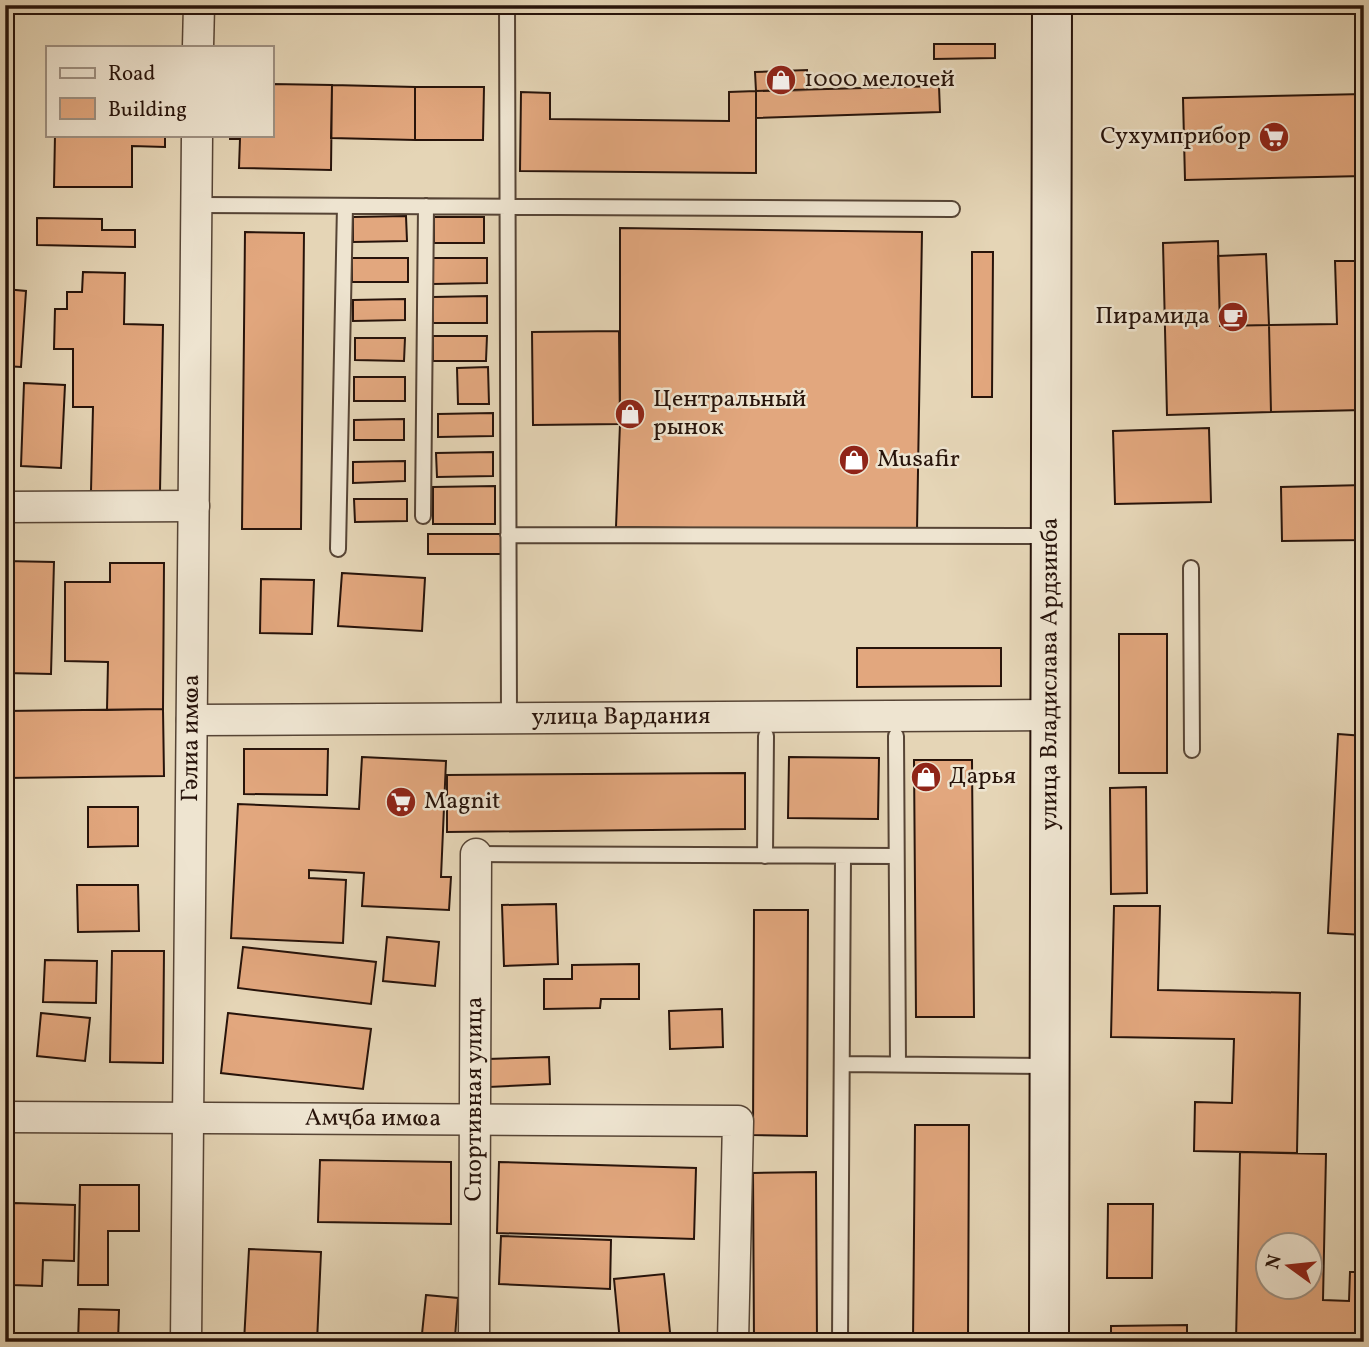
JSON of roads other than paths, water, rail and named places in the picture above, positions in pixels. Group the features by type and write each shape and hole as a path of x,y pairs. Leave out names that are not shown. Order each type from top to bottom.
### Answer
{"main road":[{"name":"улица Владислава Ардзинба","path":"1049,1342 1052,5"}],"street":[{"path":"198,46 199,5"},
{"name":"Гәлиа имҩа","path":"186,1342 197,136"},
{"path":"5,507 194,506"},
{"name":"улица Вардания","path":"192,720 1051,715"},
{"name":"Спортивная улица","path":"474,1342 476,854"},
{"name":"Амҷба имҩа","path":"5,1117 738,1121 733,1342"}],"lane":[{"path":"507,5 509,719"},
{"path":"197,205 952,209"},
{"path":"338,549 345,206"},
{"path":"423,516 426,206"},
{"path":"508,535 1051,536"},
{"path":"1191,568 1192,750"},
{"path":"765,856 766,736"},
{"path":"896,736 898,1064"},
{"path":"476,854 896,856"},
{"path":"840,1342 843,857"},
{"path":"842,1064 1050,1066"}],"place":[{"name":"1000 мелочей","path":"781,80"},
{"name":"Сухумприбор","path":"1274,137"},
{"name":"Пирамида","path":"1233,317"},
{"name":"Центральный рынок","path":"630,414"},
{"name":"Musafir","path":"854,460"},
{"name":"Дарья","path":"926,777"},
{"name":"Magnit","path":"401,802"}]}
